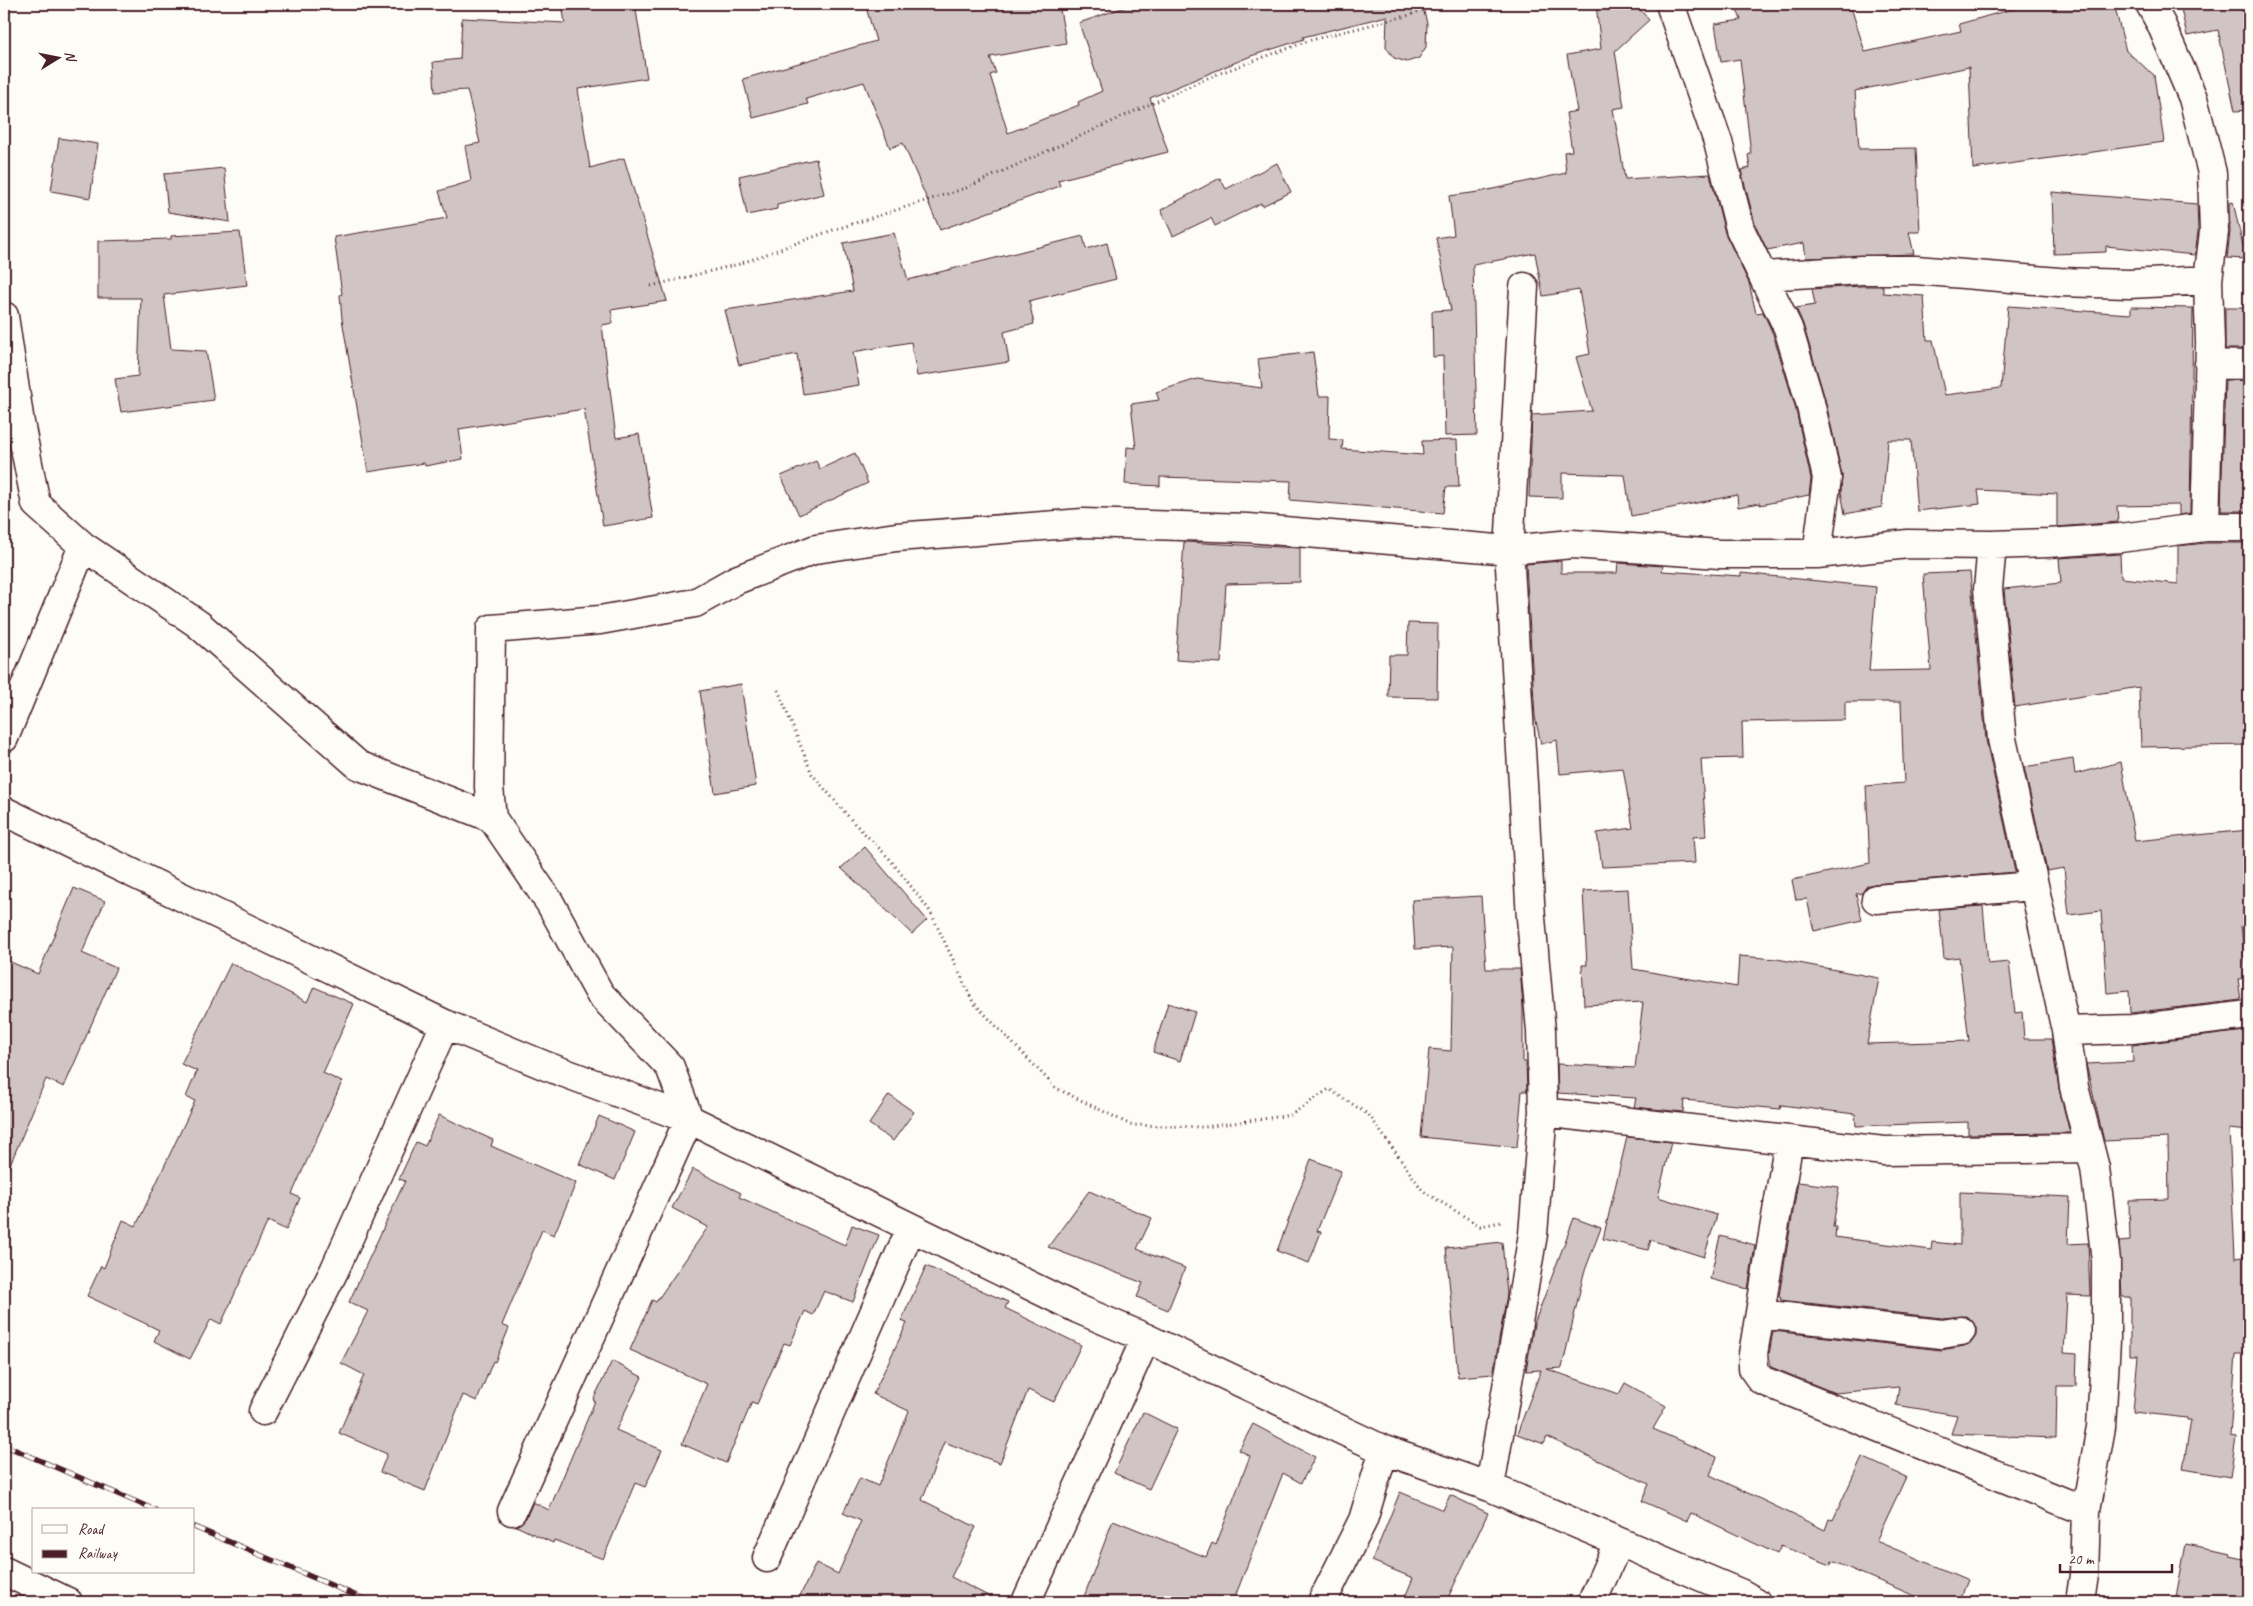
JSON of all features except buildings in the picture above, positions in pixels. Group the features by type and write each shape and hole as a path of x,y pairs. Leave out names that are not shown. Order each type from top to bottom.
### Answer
{"street":[{"path":"1670,4 1718,142 1740,229 1788,328 1810,402 1827,478 1817,554"},
{"path":"2150,4 2161,24 2193,98 2212,172 2214,232 2208,280 2209,364 2205,527"},
{"path":"1764,276 1861,270 1916,270 2059,282 2129,284 2208,280"},
{"path":"1490,1487 1523,1303 1534,1216 1543,1112 1541,1031 1530,900 1509,550 1524,287"},
{"path":"4,316 20,423 36,504 83,546 198,624 358,765 492,818"},
{"path":"2209,364 2249,365"},
{"path":"512,1511 689,1119 670,1067 600,994 550,903 492,818 489,787 491,629 600,620 695,603 736,580 816,549 896,537 1083,523 1248,528 1509,550 1572,544 1720,554 1817,554 1908,544 1992,545 2120,538 2205,527 2249,527"},
{"path":"1992,545 1988,589 2002,739 2066,1031 2074,1088 2095,1168 2106,1261 2106,1340 2101,1427 2086,1511 2084,1575 2080,1602"},
{"path":"4,738 83,546"},
{"path":"4,811 445,1024 546,1066 689,1119 1078,1309 1146,1338 1384,1450 1490,1487 1618,1543 1742,1594 1756,1602"},
{"path":"1876,899 2033,886"},
{"path":"2066,1031 2132,1029 2249,1015"},
{"path":"263,1412 334,1271 445,1024"},
{"path":"1543,1112 1884,1151 2090,1148"},
{"path":"1789,1140 1753,1369 1761,1380 2086,1511"},
{"path":"767,1558 911,1228"},
{"path":"1761,1314 1942,1334 1961,1331"},
{"path":"1026,1602 1146,1338"},
{"path":"1322,1602 1363,1520 1384,1450"},
{"path":"1592,1602 1618,1543"},
{"path":"4,1571 68,1602"}],"path":[{"path":"651,286 740,264 830,231 966,188 1212,76 1311,40 1410,15 1436,4"},
{"path":"778,690 812,774 854,823 889,858 930,910 973,1002 1056,1088 1131,1125 1205,1127 1291,1115 1329,1089 1369,1115 1423,1191 1480,1226 1534,1216"}],"railway":[{"path":"4,1445 150,1508"},
{"path":"195,1527 371,1602"}]}
